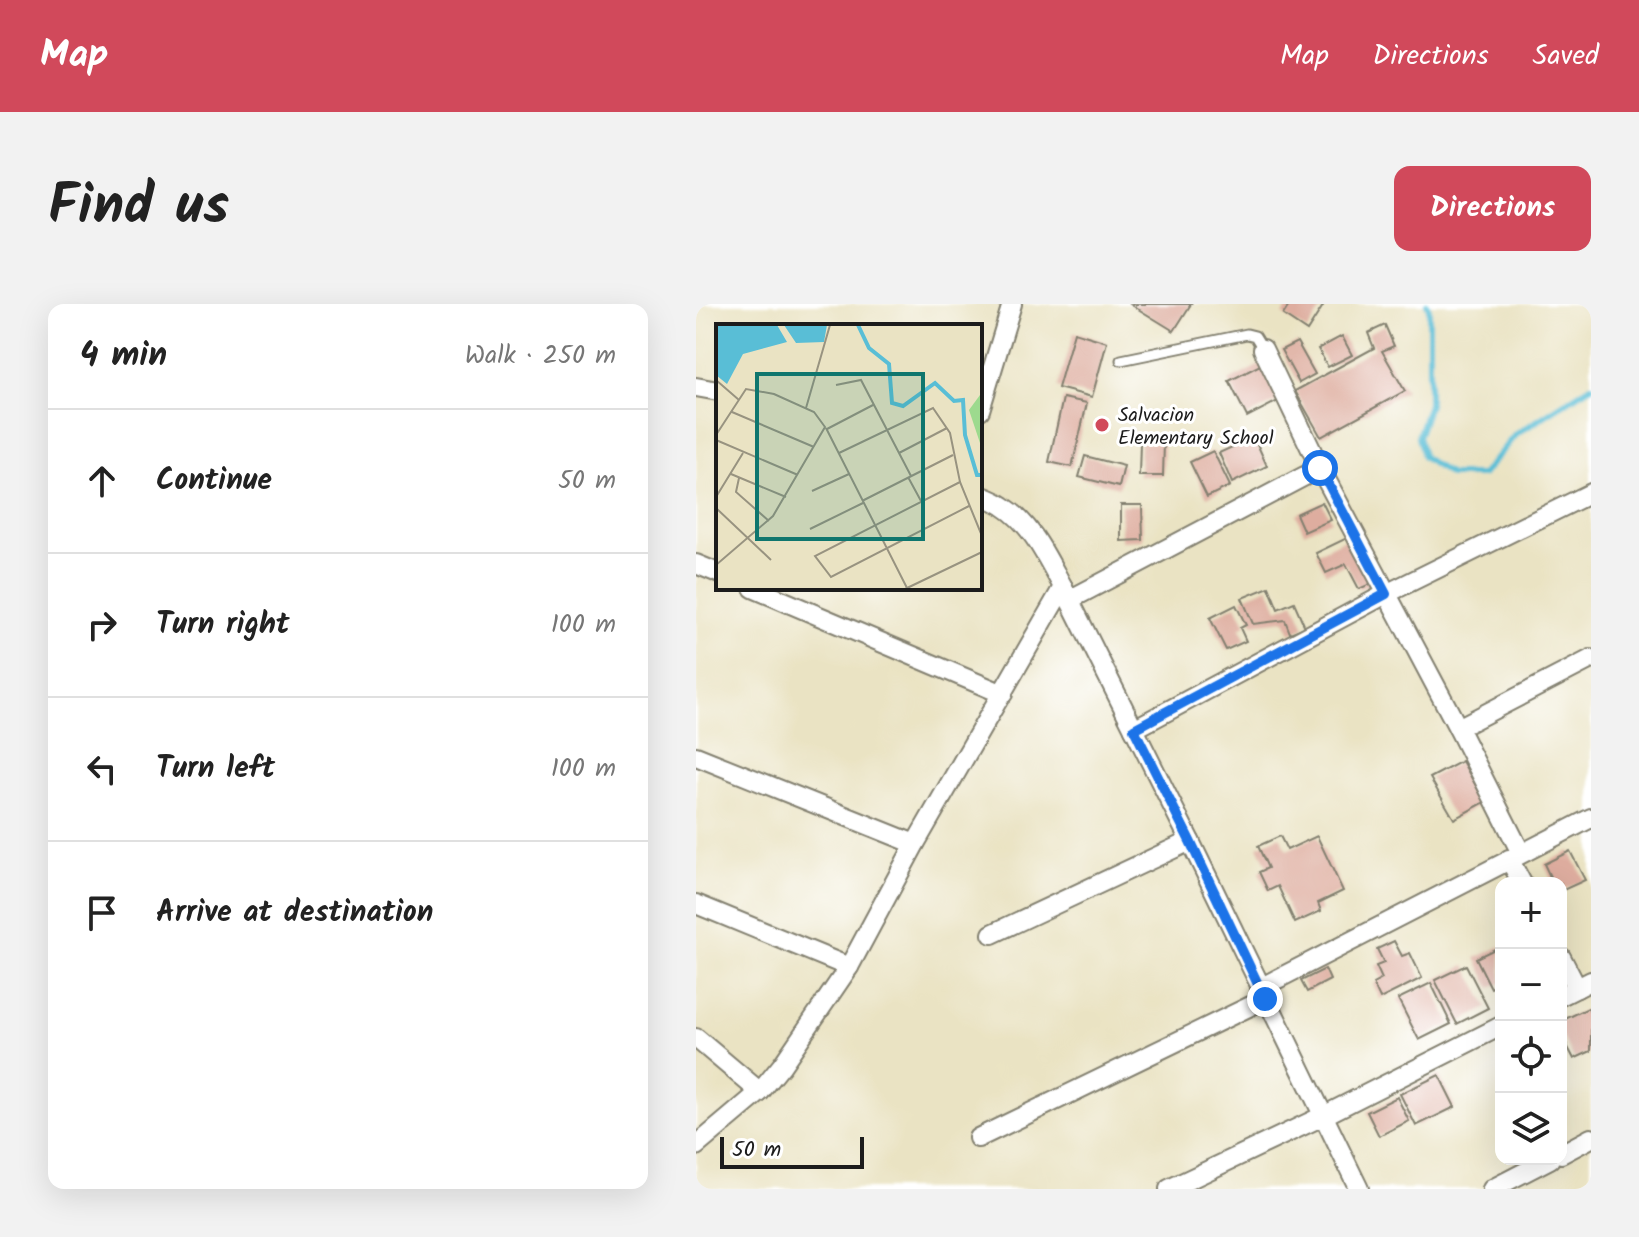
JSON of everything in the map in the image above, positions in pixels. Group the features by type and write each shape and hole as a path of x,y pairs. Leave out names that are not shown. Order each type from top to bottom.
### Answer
{"street":[{"path":"982,403 1012,304"},
{"path":"1263,349 1320,468 1458,728 1515,856 1520,877"},
{"path":"696,387 716,391"},
{"path":"696,1146 760,1092 849,967 915,844 1066,594 1320,468"},
{"path":"1134,729 1386,594 1591,493"},
{"path":"982,496 1002,505 1025,525 1041,546 1190,841 1359,1189"},
{"path":"696,564 716,572"},
{"path":"758,590 1003,694"},
{"path":"1458,728 1591,659"},
{"path":"696,756 915,844"},
{"path":"978,1138 1263,993 1591,818"},
{"path":"992,934 1190,841"},
{"path":"696,904 849,967"},
{"path":"1567,969 1576,988"},
{"path":"1169,1189 1495,1029"},
{"path":"696,1038 760,1092"},
{"path":"1567,1151 1591,1138"},
{"path":"1492,1189 1538,1165"}],"lane":[{"path":"1121,360 1247,334 1255,336 1263,349"}],"building":[{"path":"1130,304 1191,304 1174,331"},
{"path":"1290,304 1323,306 1307,331 1283,315"},
{"path":"1385,325 1394,346 1382,351 1405,391 1321,437 1295,391 1374,348 1368,333"},
{"path":"1074,332 1107,342 1092,397 1058,388"},
{"path":"1342,336 1352,355 1328,367 1318,349"},
{"path":"1297,342 1315,374 1299,383 1281,350"},
{"path":"1262,364 1280,400 1247,417 1229,381"},
{"path":"1063,398 1087,403 1072,467 1049,462"},
{"path":"1254,437 1267,466 1232,483 1219,453"},
{"path":"1140,442 1164,443 1163,476 1139,476"},
{"path":"1213,451 1230,486 1207,497 1190,462"},
{"path":"1085,456 1124,466 1119,487 1079,477"},
{"path":"1322,502 1331,520 1304,532 1296,514"},
{"path":"1121,505 1142,505 1143,540 1121,541"},
{"path":"1353,535 1375,582 1359,589 1346,564 1326,573 1316,553"},
{"path":"1269,587 1278,609 1294,602 1305,627 1290,633 1285,620 1253,624 1242,598"},
{"path":"1236,605 1246,625 1240,628 1246,641 1226,650 1210,618"},
{"path":"1462,761 1485,802 1454,819 1430,778"},
{"path":"1280,836 1287,850 1317,836 1343,891 1318,903 1321,911 1295,923 1278,886 1268,891 1259,872 1268,868 1258,846"},
{"path":"1570,851 1585,880 1567,888 1567,877 1550,877 1544,864"},
{"path":"1394,941 1402,956 1410,953 1422,978 1380,999 1373,984 1382,979 1376,966 1384,963 1377,949"},
{"path":"1495,949 1495,986 1491,988 1476,958"},
{"path":"1466,965 1488,1008 1457,1024 1435,980"},
{"path":"1325,969 1330,980 1307,992 1301,981"},
{"path":"1431,983 1451,1024 1419,1040 1398,999"},
{"path":"1588,1008 1591,1014 1591,1051 1574,1059 1567,1046 1567,1018"},
{"path":"1439,1075 1455,1107 1416,1126 1400,1094"},
{"path":"1397,1097 1409,1121 1379,1136 1367,1112"}],"waterway":[{"path":"1427,304 1429,404 1418,437 1423,457 1450,475 1482,475 1515,435 1591,386"}],"place":[{"name":"Salvacion Elementary School","path":"1102,425"}],"route":[{"path":"1265,999 1134,729 1386,594 1320,468"}]}
